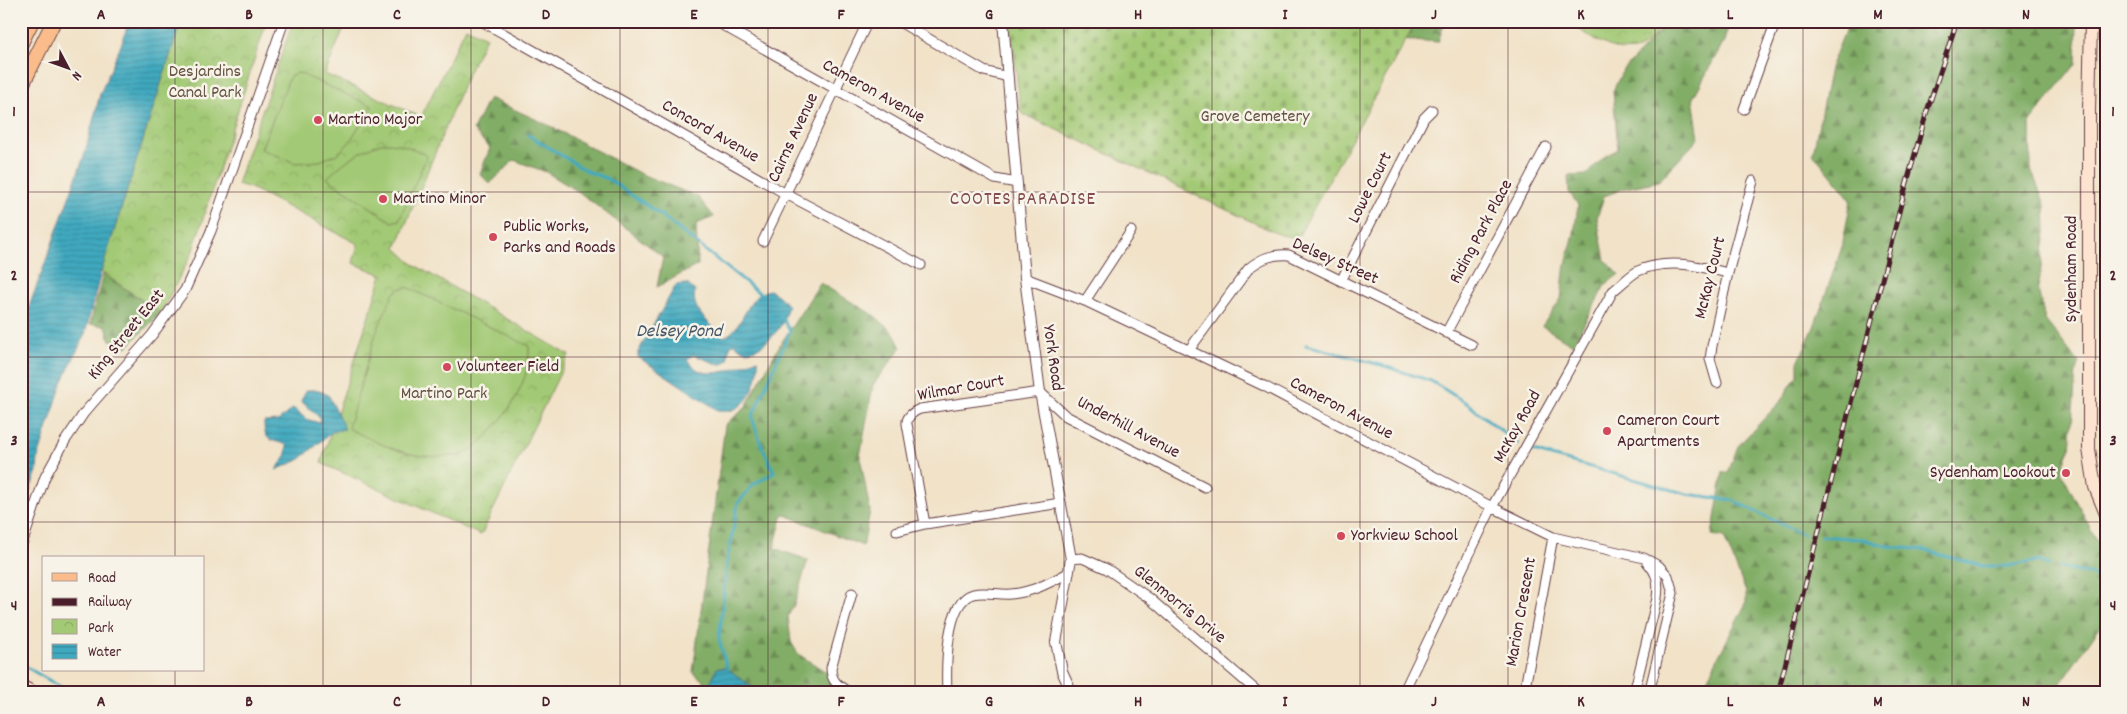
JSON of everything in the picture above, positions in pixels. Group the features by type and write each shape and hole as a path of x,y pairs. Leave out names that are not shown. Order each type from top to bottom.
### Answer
{"main road":[{"path":"21,43 32,21"},
{"path":"21,87 54,21"},
{"name":"Sydenham Road","path":"2091,21 2089,110 2089,449 2095,487 2106,514"},
{"path":"21,686 34,693"}],"street":[{"name":"King Street East","path":"21,547 45,477 65,441 84,413 152,335 185,290 210,231 284,21"},
{"name":"Cameron Avenue","path":"716,21 995,179 1017,183"},
{"name":"Cairns Avenue","path":"763,241 868,21"},
{"path":"898,21 984,71 1008,77"},
{"name":"York Road","path":"1003,21 1025,278 1040,392 1071,559 1056,642 1062,671 1072,693"},
{"path":"1744,109 1776,21"},
{"name":"Concord Avenue","path":"484,25 786,194 921,265"},
{"name":"Lowe Court","path":"1341,281 1424,118 1432,110"},
{"name":"Riding Park Place","path":"1446,333 1546,147"},
{"name":"McKay Court","path":"1717,383 1710,359 1728,274 1753,180"},
{"path":"1085,301 1131,231"},
{"name":"Delsey Street","path":"1189,350 1249,268 1259,260 1274,254 1288,255 1472,345"},
{"name":"McKay Road","path":"1403,693 1492,508 1613,291 1638,272 1664,264 1692,265 1728,274"},
{"name":"Cameron Avenue","path":"1025,278 1085,301 1264,386 1492,508 1552,537 1644,558 1659,566 1668,576 1673,593 1649,693"},
{"name":"Underhill Avenue","path":"1040,392 1066,416 1205,487"},
{"name":"Wilmar Court","path":"925,524 907,424 908,418 920,409 1040,392"},
{"path":"897,531 925,524 1061,503"},
{"name":"Marion Crescent","path":"1524,693 1552,537"},
{"name":"Glenmorris Drive","path":"1071,559 1082,558 1108,569 1149,598 1259,693"},
{"path":"1634,693 1657,598 1659,579 1644,558"},
{"path":"947,693 947,653 959,603 972,594 1031,592 1068,574"},
{"path":"850,693 835,683 831,677 831,668 852,593"}],"green space":[{"name":"Desjardins Canal Park","path":"181,21 261,21 266,23 192,253 161,313 101,272"},
{"name":"Martino Park","path":"293,21 336,21 345,25 325,74 421,117 466,27 486,37 465,80 396,248 413,264 569,355 481,535 321,463 382,275 353,263 358,244 251,188 237,184"},
{"name":"Grove Cemetery","path":"1010,21 1416,21 1297,239 1278,234 1021,113"},
{"path":"1409,21 1445,21 1438,42 1400,39"},
{"path":"1566,21 1665,21 1645,45 1636,50 1626,51 1594,39"},
{"path":"1669,21 1730,21 1724,41 1693,98 1699,138 1659,181 1626,188 1604,196 1597,218 1605,260 1619,274 1605,285 1573,345 1542,326 1561,299 1564,271 1574,234 1578,205 1569,192 1568,176 1586,175 1604,157 1618,149 1613,91 1622,72"},
{"path":"1849,21 2077,21 2076,64 2030,122 2031,169 2045,205 2046,232 2038,289 2045,320 2079,363 2076,371 2070,450 2061,471 2106,562 2106,618 2054,693 1705,693 1703,687 1746,603 1746,592 1724,537 1712,535 1723,472 1728,473 1738,446 1780,402 1798,374 1798,362 1814,327 1842,247 1851,200 1813,153 1830,68"},
{"name":"Martino Major","path":"299,73 372,106 348,144 337,154 320,161 295,163 261,149 290,76"},
{"path":"489,98 544,123 641,174 698,197 714,217 696,224 698,265 657,287 663,257 579,192 546,172 514,160 490,184 480,174 490,148 473,130"},
{"name":"Martino Minor","path":"381,143 405,146 427,156 399,220 392,222 327,178 352,157"},
{"path":"103,274 161,313 127,347 110,340 106,326 90,324"},
{"path":"820,283 875,316 894,333 901,348 873,385 860,456 870,511 863,546 783,514 774,548 808,560 794,605 788,616 791,642 798,654 859,693 760,693 727,668 717,668 712,693 703,693 708,685 693,672 725,425 745,408 778,348"},
{"name":"Volunteer Field","path":"407,287 529,346 524,380 508,410 481,442 461,455 420,456 383,445 348,428 376,333 393,294 399,289"}],"water":[{"path":"129,21 181,21 101,272 85,334 62,383 38,458 37,471 21,514 21,329 84,156 100,94"},
{"name":"Delsey Pond","path":"687,284 695,291 696,305 703,317 724,337 737,327 755,298 762,293 770,290 788,306 778,330 754,350 748,351 741,349 736,344 732,344 729,349 728,360 723,364 693,355 687,359 702,372 711,373 731,370 758,359 757,377 750,395 737,408 729,411 719,411 638,357 638,352 676,285"},
{"path":"306,390 319,390 329,396 345,429 332,432 299,460 276,470 286,456 287,445 269,439 265,433 264,422 278,421 293,408 306,419 320,423 319,417 301,401"},
{"path":"717,668 727,668 760,693 711,693 709,685"}],"waterway":[{"path":"528,135 589,172 608,179 658,213 762,295"},
{"path":"727,668 719,639 727,562 738,503 753,485 774,472 760,442 752,417 790,331 781,316"},
{"path":"1306,345 1381,365 1431,381 1468,404 1518,444"},
{"path":"1533,451 1687,494 1732,500 1804,535"},
{"path":"1821,536 1862,539 1888,546 1923,550 1982,566 2008,566 2037,561 2049,565"},
{"path":"2059,567 2106,578"},
{"path":"21,664 71,693"}],"railway":[{"path":"1778,693 1901,204 1927,111 1957,21"}],"place":[{"name":"Martino Major","path":"318,120"},
{"name":"Martino Minor","path":"383,199"},
{"name":"Public Works, Parks and Roads","path":"493,237"},
{"name":"Volunteer Field","path":"447,367"},
{"name":"Cameron Court Apartments","path":"1607,431"},
{"name":"Sydenham Lookout","path":"2066,473"},
{"name":"Yorkview School","path":"1341,536"}],"district":[{"name":"COOTES PARADISE","path":"1023,200"}]}
